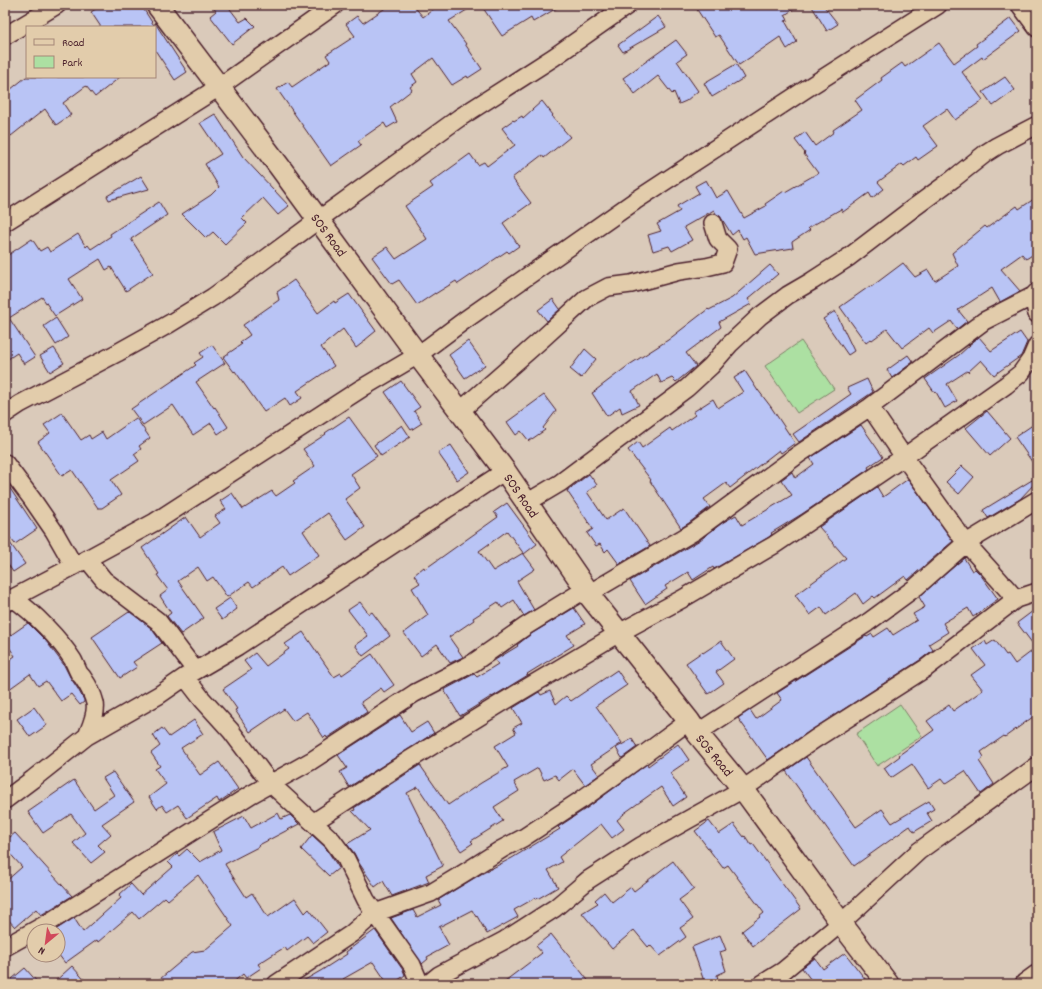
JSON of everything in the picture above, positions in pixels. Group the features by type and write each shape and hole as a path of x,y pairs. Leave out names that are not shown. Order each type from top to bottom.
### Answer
{"street":[{"path":"5,36 57,5"},
{"name":"SOS Road","path":"157,5 279,166 528,502 587,591 743,789 841,923 888,984"},
{"path":"5,222 219,87 334,5"},
{"path":"5,414 20,404 139,340 213,296 459,118 554,57 628,5"},
{"path":"9,601 155,522 362,388 418,355 465,320 635,201 938,5"},
{"path":"1020,5 1037,28"},
{"path":"528,502 560,483 687,388 760,316 788,295 849,257 953,180 986,153 1037,125"},
{"path":"460,411 587,298 608,287 631,284 679,271 723,263 728,249 718,239 712,223"},
{"path":"5,947 48,923 270,783 311,761 414,693 473,663 526,626 695,531 799,454 870,407 984,320 1035,294 1037,314"},
{"path":"1021,373 1031,358 1037,345"},
{"path":"314,822 409,760 619,633 682,599 774,545 970,411 1037,360"},
{"path":"870,407 966,543 1016,599"},
{"path":"5,463 54,531 81,563 158,621 190,674 202,699 231,731 270,783 314,822 332,840 346,859 366,900 412,965 420,984"},
{"path":"5,800 87,736 159,695 190,674 238,646 505,471"},
{"path":"276,984 351,934 375,913 431,893 502,849 523,838 581,800 646,753 693,727 867,623 916,587 966,543 1037,500"},
{"path":"436,981 555,908 588,880 628,854 743,789 815,739 926,668 1016,599 1037,592"},
{"path":"9,601 22,605 47,628 72,659 89,688 95,704 93,720 87,736"},
{"path":"762,984 783,971 841,923 919,851 1037,766"},
{"path":"1026,984 1037,976"}],"green space":[{"path":"801,341 834,389 797,413 765,366"},
{"path":"900,704 922,736 877,766 856,734"}],"building":[{"path":"102,5 141,5 154,26 100,26 91,12"},
{"path":"211,5 227,5 240,22 247,18 255,26 232,44 210,16 216,11"},
{"path":"390,5 413,5 423,17 439,5 475,5 449,21 482,69 468,78 467,76 452,85 433,58 412,74 417,82 410,87 412,90 390,107 397,122 387,128 384,123 358,141 361,145 331,166 277,89 288,82 292,87 330,61 326,55 355,36 346,24 357,16 363,23"},
{"path":"481,5 562,5 533,22 531,18 502,36"},
{"path":"694,5 753,5 756,9 763,5 800,5 785,15 788,20 785,21 797,42 787,49 780,37 739,65 719,35 715,37"},
{"path":"811,5 823,5 838,24 827,31"},
{"path":"658,16 666,27 623,52 618,45"},
{"path":"1011,18 1021,31 983,59 982,57 962,72 983,100 955,120 947,109 923,126 938,146 918,160 916,157 904,166 902,164 878,182 884,189 872,198 869,193 843,212 841,209 808,228 810,230 792,242 793,248 755,254 746,237 743,239 738,230 732,235 720,216 716,214 714,210 684,227 692,240 672,251 669,246 653,251 648,235 661,231 657,224 680,211 677,206 699,193 695,186 706,180 716,198 728,191 744,218 766,206 765,204 784,191 785,192 818,173 795,140 805,132 815,146 834,132 833,130 862,110 855,100 882,80 881,78 902,63 905,67 939,43 954,63 977,46 976,44"},
{"path":"155,23 187,72 175,80 156,52"},
{"path":"676,40 687,54 677,61 698,91 686,101 679,104 674,92 672,94 658,76 635,94 623,78"},
{"path":"736,64 744,78 712,97 704,83"},
{"path":"26,77 119,78 95,97 86,86 63,103 71,115 56,125 45,109 11,136 5,129 5,94"},
{"path":"1005,77 1015,90 993,106 983,92"},
{"path":"542,101 553,115 552,116 570,137 544,158 542,155 512,178 531,203 503,223 519,246 509,253 507,251 458,284 456,281 417,305 399,280 392,284 372,257 387,247 396,259 427,239 405,206 433,187 430,183 470,154 478,165 484,162 487,166 515,145 502,128 513,120 514,121 522,116 523,118"},
{"path":"215,114 243,157 289,206 278,215 263,198 242,218 247,223 225,244 213,232 206,238 182,214 211,195 219,187 205,164 221,154 200,123"},
{"path":"141,176 149,189 109,200 107,196"},
{"path":"1037,197 1037,252 1026,259 1022,254 1001,269 1020,291 1000,302 992,288 958,310 967,321 957,329 951,321 933,333 929,328 902,348 887,329 866,343 840,307 870,286 871,287 903,263 915,277 928,270 935,281 958,266 952,253 985,226 987,228 1017,206 1019,209"},
{"path":"159,202 167,215 131,239 153,273 126,291 111,267 106,270 100,259 69,279 82,299 55,316 42,297 9,318 35,357 24,364 17,353 5,361 5,257 32,239 40,251 47,247 50,252 78,234 86,247 88,245 91,249 111,236 110,234"},
{"path":"770,265 778,274 748,299 751,304 719,322 721,327 686,353 696,366 676,382 672,378 661,383 657,374 632,391 639,405 622,413 620,407 607,416 592,393 629,365 668,340 708,309 709,310 732,298"},
{"path":"294,280 318,313 334,301 335,303 349,294 376,331 356,348 343,329 321,347 334,366 297,391 302,398 290,406 285,398 264,412 235,371 234,372 223,357 242,344 240,342 250,335 243,325 279,300 277,292"},
{"path":"553,299 560,309 547,321 538,310"},
{"path":"835,311 854,351 848,355 823,319"},
{"path":"56,318 68,337 56,345 44,326"},
{"path":"1020,332 1027,342 1021,356 994,375 981,360 968,372 967,371 947,384 957,401 945,408 936,392 935,393 925,379 959,355 979,337 991,351"},
{"path":"468,341 485,365 465,378 449,355"},
{"path":"212,345 225,363 196,382 228,427 218,434 211,423 193,435 173,405 143,425 131,409 196,365 194,363 203,357 200,353"},
{"path":"54,348 64,363 50,372 40,356"},
{"path":"585,349 596,359 581,378 570,369"},
{"path":"908,355 913,362 892,378 887,370"},
{"path":"745,371 795,443 781,453 779,450 730,488 726,483 704,499 710,507 681,528 650,481 651,480 628,450 638,442 642,448 670,428 672,431 695,415 693,412 713,399 718,408 743,392 734,378"},
{"path":"867,379 873,392 799,442 793,434 851,394 847,388"},
{"path":"401,381 420,407 414,411 422,423 411,430 385,392"},
{"path":"544,395 556,411 543,428 545,430 529,441 521,431 516,435 507,422"},
{"path":"987,411 1010,438 990,456 966,428"},
{"path":"62,413 81,440 89,435 91,439 102,432 106,439 136,418 150,438 139,446 141,449 134,454 139,461 111,480 121,495 102,508 98,508 72,470 62,476 38,442 50,433 44,425"},
{"path":"349,417 377,456 351,474 360,488 345,499 365,527 347,540 328,513 303,531 319,555 288,576 282,567 253,587 249,582 227,597 213,577 207,581 198,567 178,581 204,618 181,634 167,616 171,613 160,596 168,590 157,575 159,574 142,548 186,517 200,537 220,523 215,516 226,509 220,501 232,493 243,509 272,491 276,496 295,483 293,481 315,466 303,449"},
{"path":"1037,422 1037,469 1015,437"},
{"path":"402,425 410,437 381,456 374,445"},
{"path":"861,425 883,457 868,467 869,469 771,533 772,534 769,537 714,569 713,567 693,580 688,572 665,586 667,589 645,604 630,581 700,540 722,523 736,515 742,525 792,495 781,480 792,472 795,478 814,464 810,458"},
{"path":"451,445 469,472 457,480 438,453"},
{"path":"962,466 974,477 959,494 946,482"},
{"path":"589,474 597,485 587,492 606,520 624,508 650,546 619,564 608,549 605,552 600,544 596,546 587,533 593,529 567,491"},
{"path":"908,479 953,541 908,580 905,576 875,598 873,596 863,604 856,593 826,615 821,607 810,615 795,595 846,558 819,527 877,487 883,497"},
{"path":"1032,480 1035,483 1020,499 988,518 983,510"},
{"path":"5,481 37,529 15,544 5,531"},
{"path":"507,503 537,544 524,554 507,531 479,551 493,571 523,553 535,569 517,581 534,610 524,616 514,600 502,608 498,602 473,618 474,620 449,637 463,657 450,663 437,644 421,656 404,633 428,615 412,588 420,583 414,575 424,567 425,569 498,517 494,512"},
{"path":"5,536 25,564 13,572 5,560"},
{"path":"964,558 972,571 975,569 980,574 998,599 973,617 968,608 943,623 948,632 929,644 933,650 768,760 738,718 750,710 756,719 782,700 777,693 866,636 867,637 872,634 874,637 888,628 893,635 917,620 913,614 925,607 919,597"},
{"path":"230,598 237,609 222,620 214,609"},
{"path":"360,602 369,614 372,612 390,636 363,656 355,645 368,636 348,610"},
{"path":"574,608 585,624 567,635 574,645 460,716 444,690 474,674 477,677 498,664 495,660 518,646 517,645 531,634"},
{"path":"1037,608 1037,714 981,752 984,757 979,761 994,784 981,794 965,771 945,784 941,779 928,788 912,764 891,778 884,768 900,756 899,755 934,730 927,721 949,705 953,711 983,690 971,675 985,665 973,649 985,641 987,645 995,640 1015,664 1036,648 1017,623"},
{"path":"129,612 151,628 162,643 133,662 137,667 120,678 92,637"},
{"path":"28,623 46,641 64,665 84,700 84,702 80,705 71,694 61,701 46,681 38,686 30,674 5,692 5,663 15,656 5,639"},
{"path":"303,632 334,677 341,673 342,675 372,654 394,685 384,692 381,688 361,702 367,712 327,738 326,736 324,738 307,712 293,721 284,709 250,732 235,710 237,709 223,689 251,670 244,661 255,653 266,666 289,649 285,644"},
{"path":"721,641 734,659 716,672 724,683 708,694 686,663"},
{"path":"617,670 627,685 596,706 622,743 591,764 599,775 585,785 573,769 559,780 555,775 544,780 538,768 514,782 519,791 494,807 503,821 471,841 473,843 461,851 418,787 407,793 443,866 426,875 429,882 392,896 383,881 375,887 347,844 370,830 352,811 355,810 354,808 420,765 448,805 508,767 495,746 516,733 513,728 522,723 513,708 539,692 541,695 550,691 556,704 566,696 571,701"},
{"path":"34,707 47,725 30,737 17,719"},
{"path":"400,715 411,732 427,722 434,733 349,787 340,772 347,768 338,755"},
{"path":"194,720 203,734 181,748 200,775 219,762 238,789 219,802 217,798 187,818 178,805 167,812 162,805 157,809 149,797 166,784 155,769 160,766 151,753 160,746 153,735 162,728 169,737"},
{"path":"632,739 637,747 622,758 616,748"},
{"path":"678,744 689,760 670,773 686,797 673,806 661,787 623,814 617,820 624,829 612,838 601,824 559,857 562,862 548,870 558,887 514,910 518,917 487,934 472,910 439,927 449,945 427,957 428,959 422,964 391,918 413,910 417,917 441,905 438,900 560,829 558,827"},
{"path":"806,757 856,827 882,809 892,823 929,801 934,809 927,813 932,821 914,832 910,826 854,866 786,771"},
{"path":"113,772 134,802 102,824 111,834 98,845 105,852 91,863 73,843 85,833 71,814 43,833 28,812 74,780 94,809 114,795 103,778"},
{"path":"278,813 281,819 290,815 299,824 225,864 246,897 252,893 268,917 295,898 305,913 309,909 327,932 313,943 307,936 287,951 285,947 258,964 261,968 246,978 243,974 231,984 154,984 192,952 205,950 233,926 198,875 168,900 165,897 139,919 133,912 98,942 97,940 66,962 66,923 74,918 83,932 121,898 119,895 131,884 141,895 173,867 168,862 177,854 179,856 187,849 200,862 221,850 213,832 244,816 251,828"},
{"path":"709,821 719,834 734,824 751,845 753,844 801,909 753,946 742,931 764,913 728,865 723,868 695,831"},
{"path":"15,833 72,896 41,915 36,909 15,927 5,916 5,882 22,867 5,848 5,841"},
{"path":"312,835 325,847 339,868 329,876 301,849"},
{"path":"673,861 694,889 679,900 693,919 680,928 686,937 660,956 650,945 648,947 634,930 612,949 582,913 598,903 595,900 604,892 612,902 631,887 634,891"},
{"path":"375,930 405,975 393,984 388,984 373,962 343,979 346,984 298,984 347,954 346,952"},
{"path":"551,934 591,984 501,984 542,953 536,946"},
{"path":"720,935 726,950 720,952 726,971 717,975 718,980 705,984 692,947"},
{"path":"845,953 869,984 814,984 802,968 815,958 823,969"},
{"path":"72,966 88,984 52,984"},
{"path":"25,968 39,984 6,984"}]}
